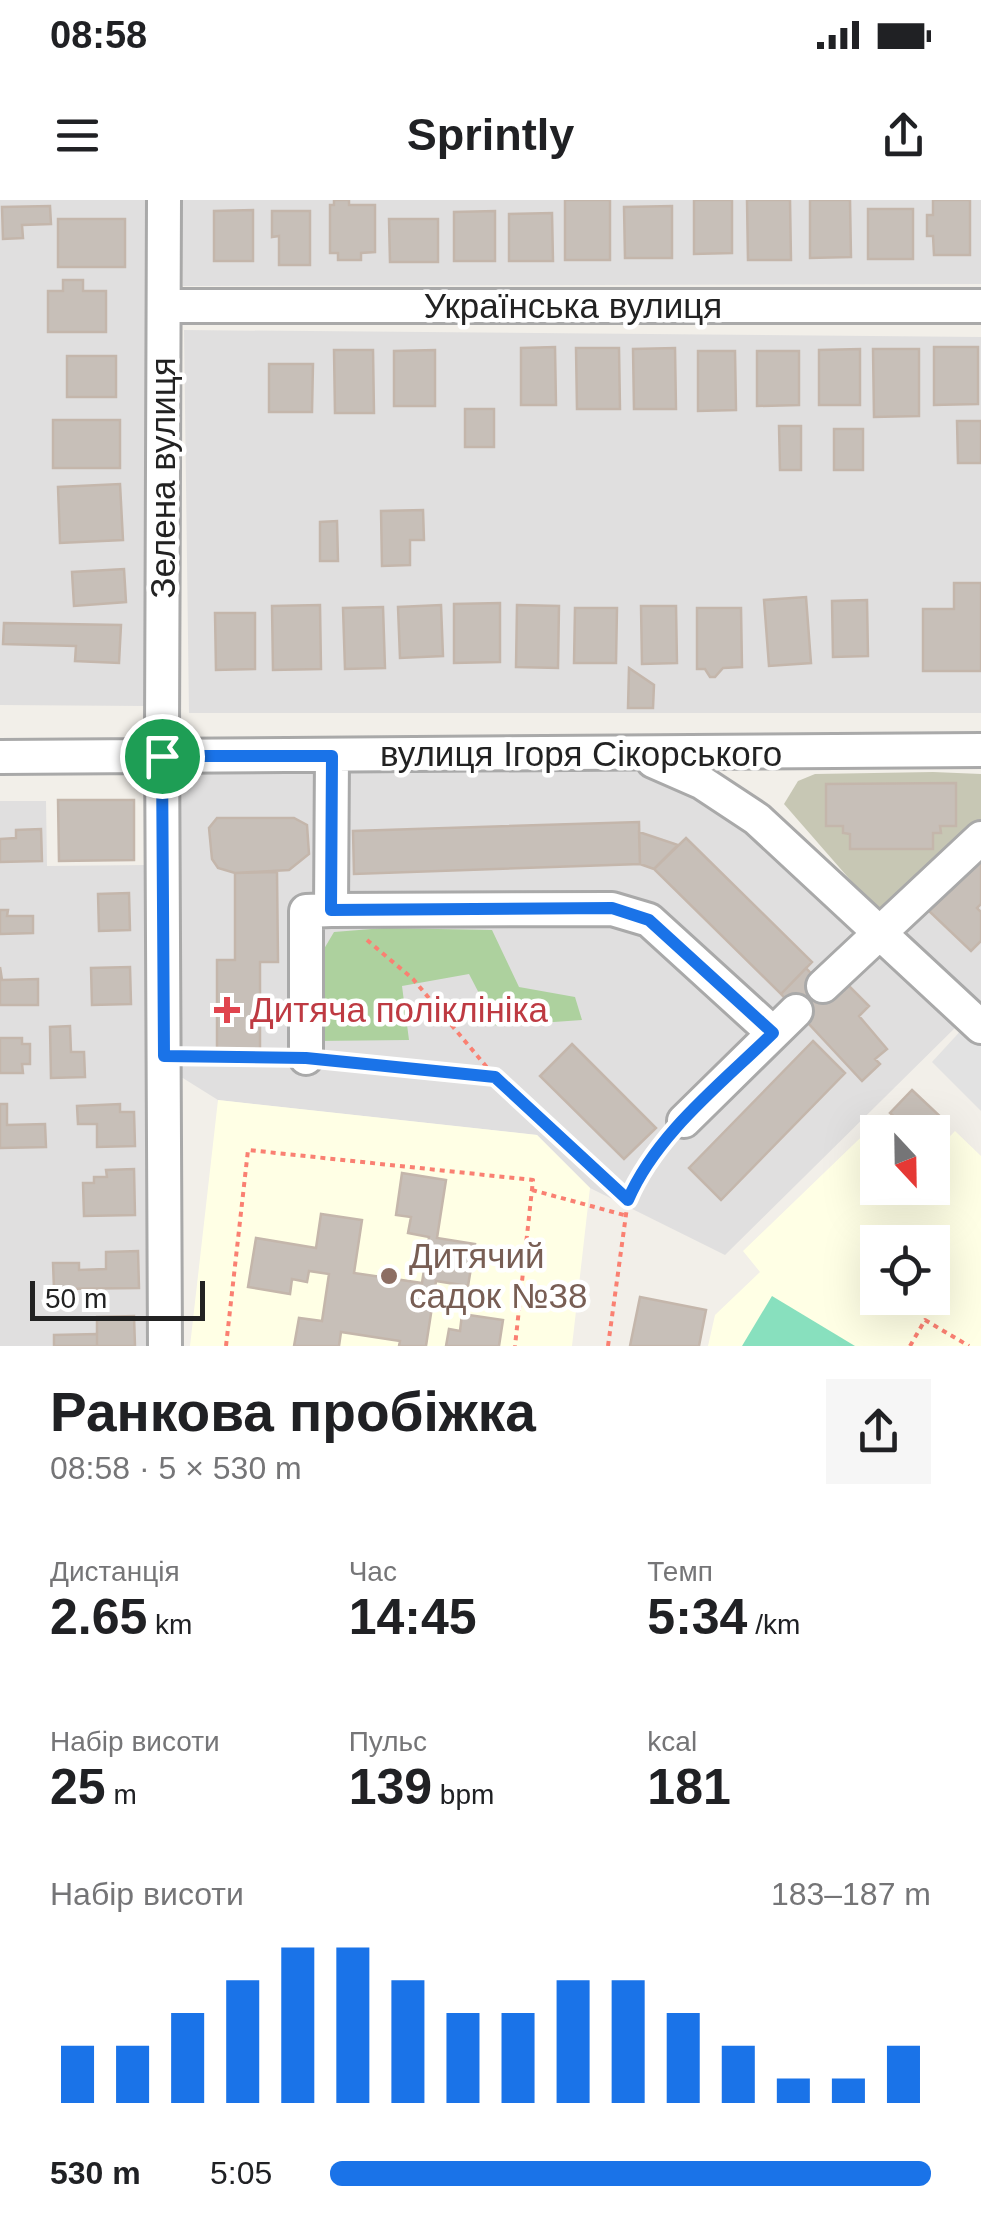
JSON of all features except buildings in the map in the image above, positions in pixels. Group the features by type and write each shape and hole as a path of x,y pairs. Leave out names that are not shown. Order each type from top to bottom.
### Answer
{"street":[{"name":"Зелена вулиця","path":"164,200 165,1346"},
{"name":"Українська вулиця","path":"164,306 981,306"},
{"name":"вулиця Ігоря Сікорського","path":"0,757 981,750"},
{"path":"752,753 748,769 757,819"},
{"path":"633,754 671,766 757,819 981,1028"},
{"path":"331,910 332,756"},
{"path":"823,986 981,838"},
{"path":"306,1058 306,910 612,908 649,920 784,1022 684,1121"}],"path":[{"path":"331,910 413,979 495,1077 628,1200"},
{"path":"164,1056 306,1058 495,1077"},
{"path":"608,1346 628,1200 638,1178 684,1121"},
{"path":"226,1346 248,1150 534,1180 516,1346"},
{"path":"532,1190 626,1216"},
{"path":"910,1346 924,1320 969,1346"}],"shaded area":[{"path":"0,200 146,200 147,706 0,705"},
{"path":"182,200 981,200 981,284 183,286"},
{"path":"184,330 981,337 981,713 189,713"},
{"path":"615,766 675,781 733,812 964,1019 867,1115 860,1115 860,1122 725,1255 590,1188 537,1135 218,1100 178,1075 171,779 180,771"},
{"path":"815,774 981,774 981,820 908,893 894,905 882,908 873,906 784,804 798,781"},
{"path":"0,801 46,801 47,866 144,865 148,1346 0,1346"},
{"path":"981,828 981,1017 881,920"},
{"path":"966,1025 981,1039 981,1111 932,1062"},
{"name":"Дитячий садок №38","path":"218,1100 537,1135 590,1188 572,1346 190,1346"},
{"path":"955,1131 981,1156 981,1346 708,1346 715,1315 760,1272 743,1251 860,1138 860,1205 950,1205 950,1136"}],"green space":[{"path":"384,928 492,930 519,987 575,997 582,1020 496,1026 469,974 402,986 409,1040 314,1041 321,954 334,932"},
{"path":"772,1296 855,1346 742,1346"}],"place":[{"name":"Дитяча поліклініка","path":"227,1010"},
{"name":"Дитячий садок №38","path":"389,1276"}],"route":[{"path":"162,756 332,756 331,910 612,908 649,920 773,1033 684,1121 638,1178 628,1200 495,1077 306,1058 164,1056 162,756"}]}
